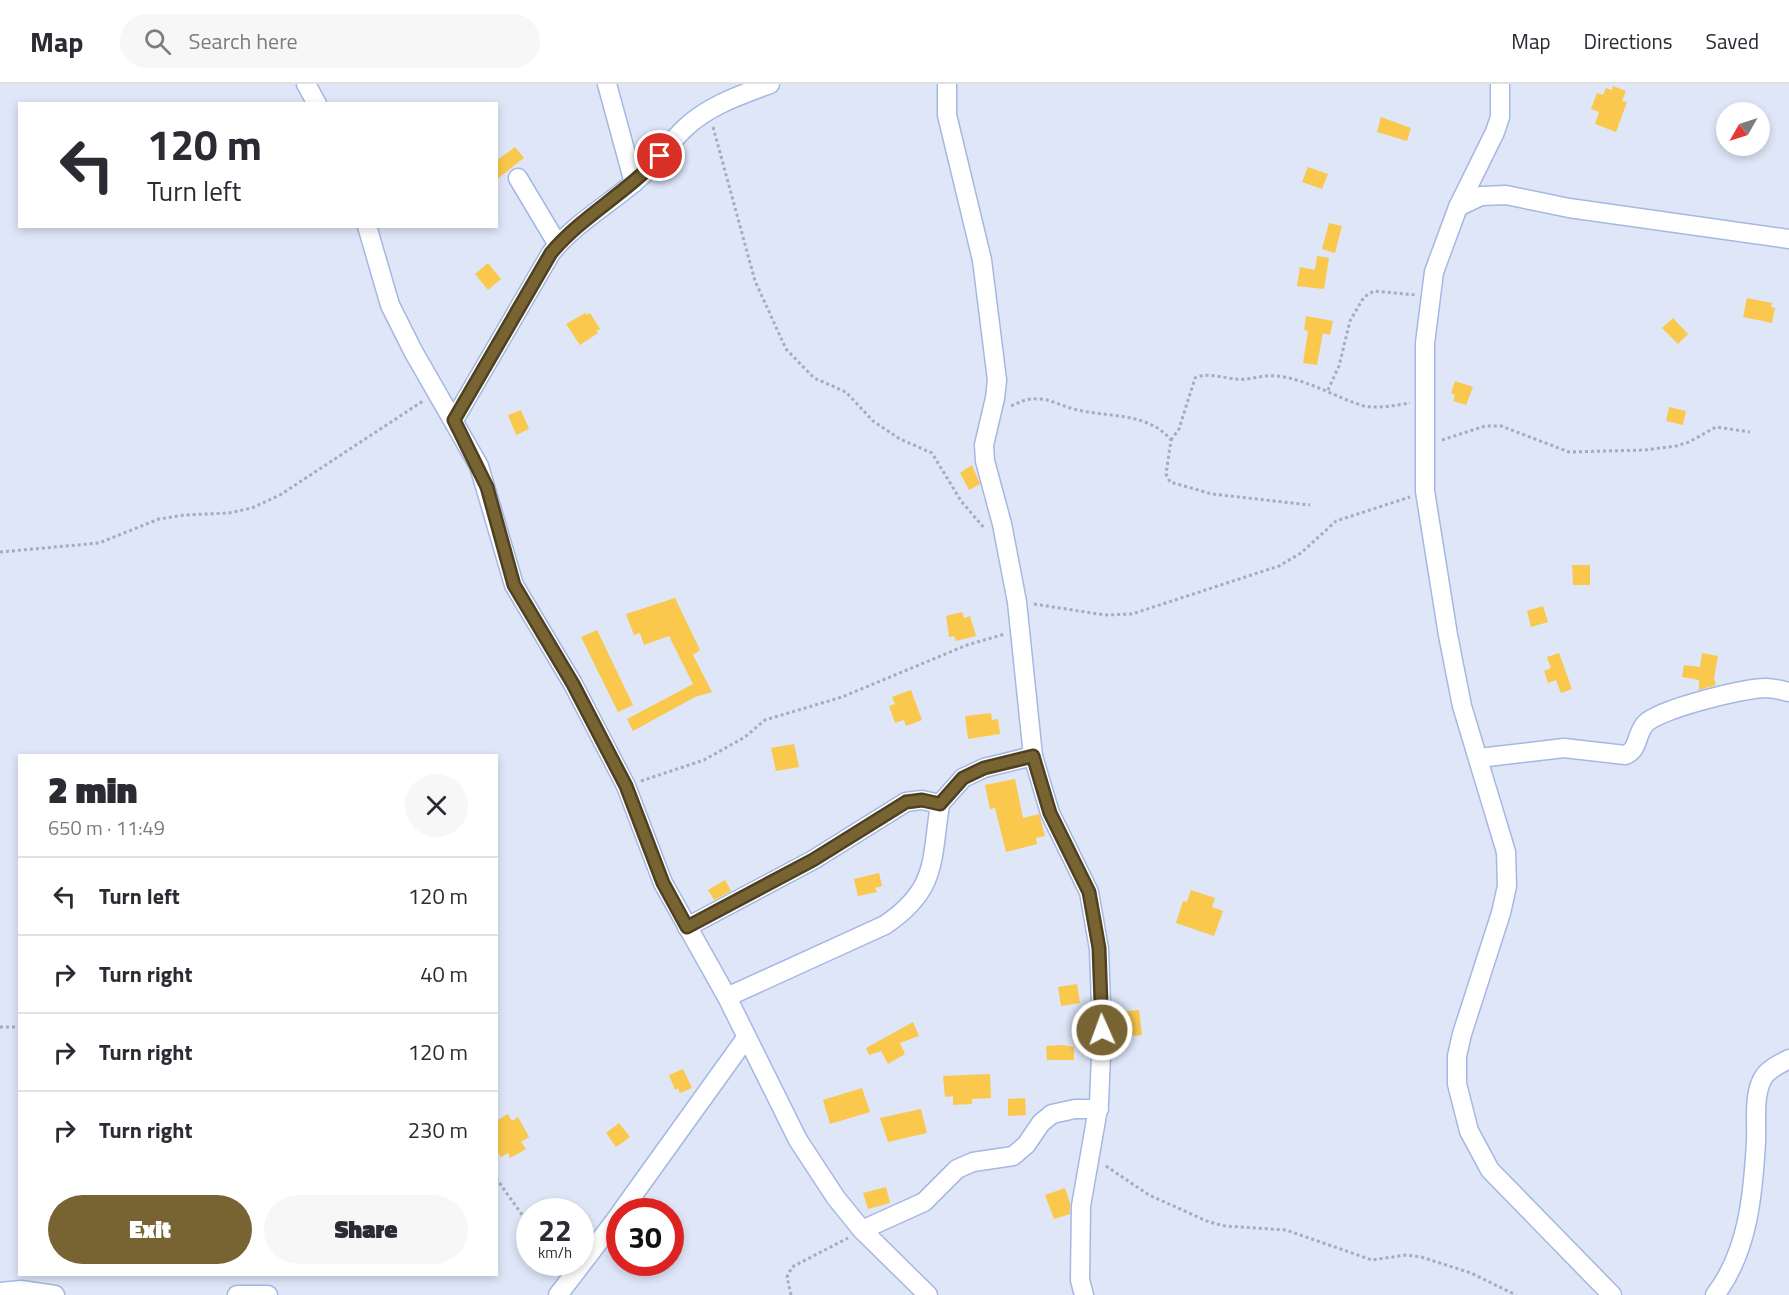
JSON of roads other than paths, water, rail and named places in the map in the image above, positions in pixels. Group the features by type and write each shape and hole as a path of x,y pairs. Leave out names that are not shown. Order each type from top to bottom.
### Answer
{"street":[{"path":"306,84 316,102"},
{"path":"607,84 616,128 634,183"},
{"path":"454,420 558,245 634,183 684,129 710,110 770,84"},
{"path":"947,84 947,115 982,260 997,380 984,445 985,461 1002,524 1017,602 1018,632 1033,756 1050,813 1089,892 1099,948 1102,1030 1099,1109 1081,1206 1080,1280 1084,1295"},
{"path":"1500,84 1500,117 1495,132 1458,207 1441,250 1430,297 1425,343 1425,490 1462,706 1506,852 1507,886 1501,913 1457,1056 1457,1084 1462,1111 1479,1152 1490,1170 1612,1295"},
{"path":"518,178 558,245"},
{"path":"1458,207 1481,196 1506,195 1569,208 1789,239"},
{"path":"368,228 390,305 436,392 454,420 487,487 514,585 573,684 626,786 663,883 728,997 746,1038 798,1140 836,1198 862,1230 928,1295"},
{"path":"1479,758 1564,748 1626,755 1634,750 1641,730 1653,718 1706,699 1753,690 1789,692"},
{"path":"728,997 885,925 907,910 925,888 940,804 963,778 984,768 1033,756"},
{"path":"687,927 813,860 906,802 922,800 940,804"},
{"path":"631,1198 746,1038"},
{"path":"1715,1295 1730,1276 1745,1233 1756,1144 1758,1088 1764,1076 1789,1059"},
{"path":"862,1230 924,1202 957,1169 980,1161 1013,1156 1026,1145 1041,1123 1053,1114 1075,1109 1099,1109"},
{"path":"558,1295 606,1232"},
{"path":"0,1292 21,1290 55,1295"},
{"path":"237,1295 268,1295"}]}
